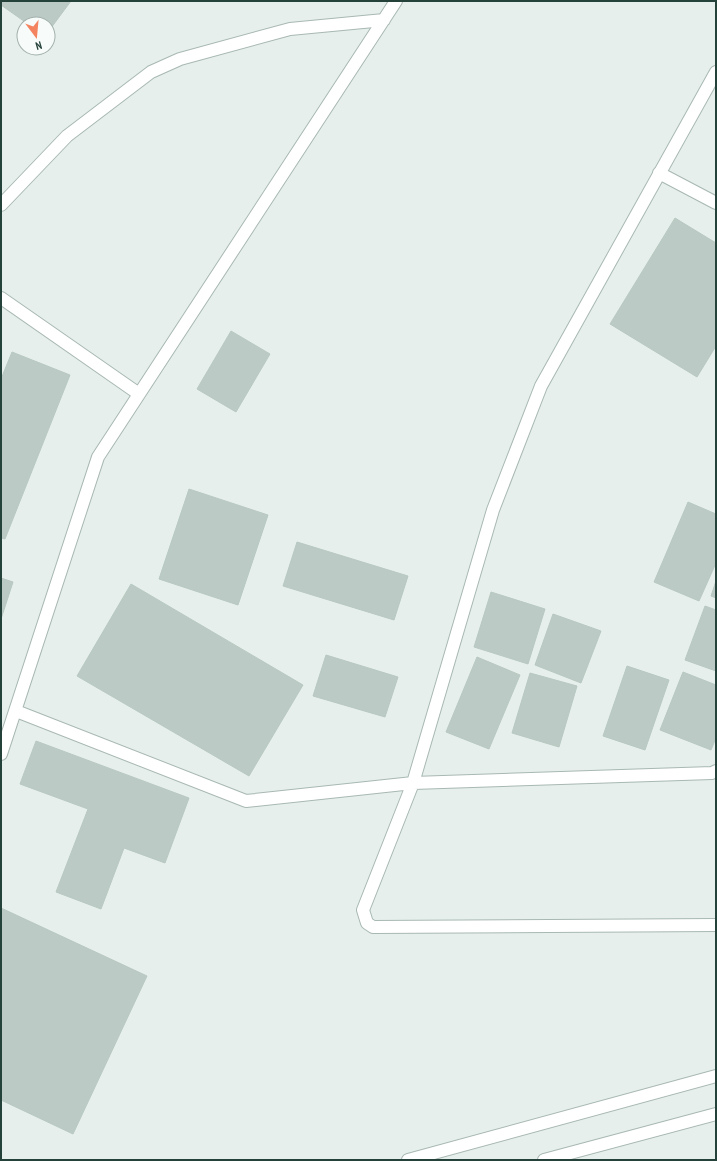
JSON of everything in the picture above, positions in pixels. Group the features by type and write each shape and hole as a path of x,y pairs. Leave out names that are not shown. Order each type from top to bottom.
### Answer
{"street":[{"path":"1,754 98,457 396,1"},
{"path":"1,205 68,136 151,72 180,58 290,29 384,20"},
{"path":"716,72 541,386 493,510 413,783 362,910 367,923 373,927 716,925"},
{"path":"659,173 716,203"},
{"path":"1,298 139,394"},
{"path":"16,710 246,801 413,783 712,773 716,771"},
{"path":"408,1160 716,1076"},
{"path":"544,1160 716,1114"}],"building":[{"path":"1,1 71,1 56,21 56,16 17,16 1,5"},
{"path":"675,218 716,243 716,346 697,377 610,324"},
{"path":"231,331 270,354 236,412 197,389"},
{"path":"12,352 70,375 5,539 1,538 1,379"},
{"path":"189,489 268,515 238,605 159,579"},
{"path":"688,502 716,514 716,563 699,601 654,582"},
{"path":"297,542 408,576 394,620 283,586"},
{"path":"1,578 13,582 1,619"},
{"path":"716,581 716,598 711,596"},
{"path":"131,584 303,685 249,776 77,676"},
{"path":"491,592 545,609 528,664 474,647"},
{"path":"705,606 716,610 716,671 685,660"},
{"path":"553,614 601,631 581,683 535,665"},
{"path":"326,655 398,677 385,717 313,696"},
{"path":"477,657 520,675 489,749 446,732"},
{"path":"627,666 669,680 645,750 603,736"},
{"path":"683,672 716,685 716,738 711,750 660,730"},
{"path":"530,673 577,686 559,747 512,733"},
{"path":"36,741 189,798 165,863 124,848 101,909 56,892 88,809 20,784"},
{"path":"1,908 147,976 73,1134 1,1100"}]}
